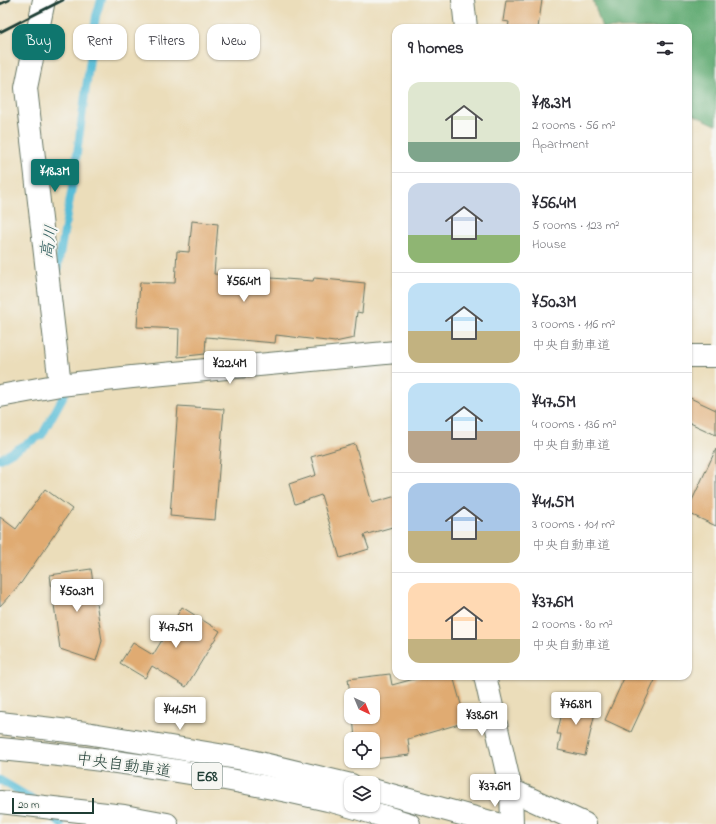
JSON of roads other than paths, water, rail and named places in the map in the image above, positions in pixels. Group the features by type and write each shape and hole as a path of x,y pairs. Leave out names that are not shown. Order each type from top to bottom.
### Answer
{"main road":[{"path":"44,0 26,88 60,385"},
{"path":"463,0 466,24"},
{"path":"0,396 60,385 392,352"},
{"path":"692,356 716,356"},
{"path":"486,680 511,790 512,824"},
{"path":"0,723 86,733 243,759 344,782"},
{"name":"中央自動車道","path":"0,749 55,754 207,776 328,800 409,824"},
{"path":"511,790 585,824"},
{"path":"380,792 498,824"},
{"path":"0,802 124,816 167,824"}],"waterway":[{"name":"高川","path":"56,277 73,182 96,16 101,0"},
{"name":"高川","path":"0,459 42,435 68,386"},
{"name":"高川","path":"0,780 34,800"},
{"name":"高川","path":"48,813 61,824"}],"railway":[{"path":"0,4 9,0"},
{"path":"0,32 63,0"}]}
